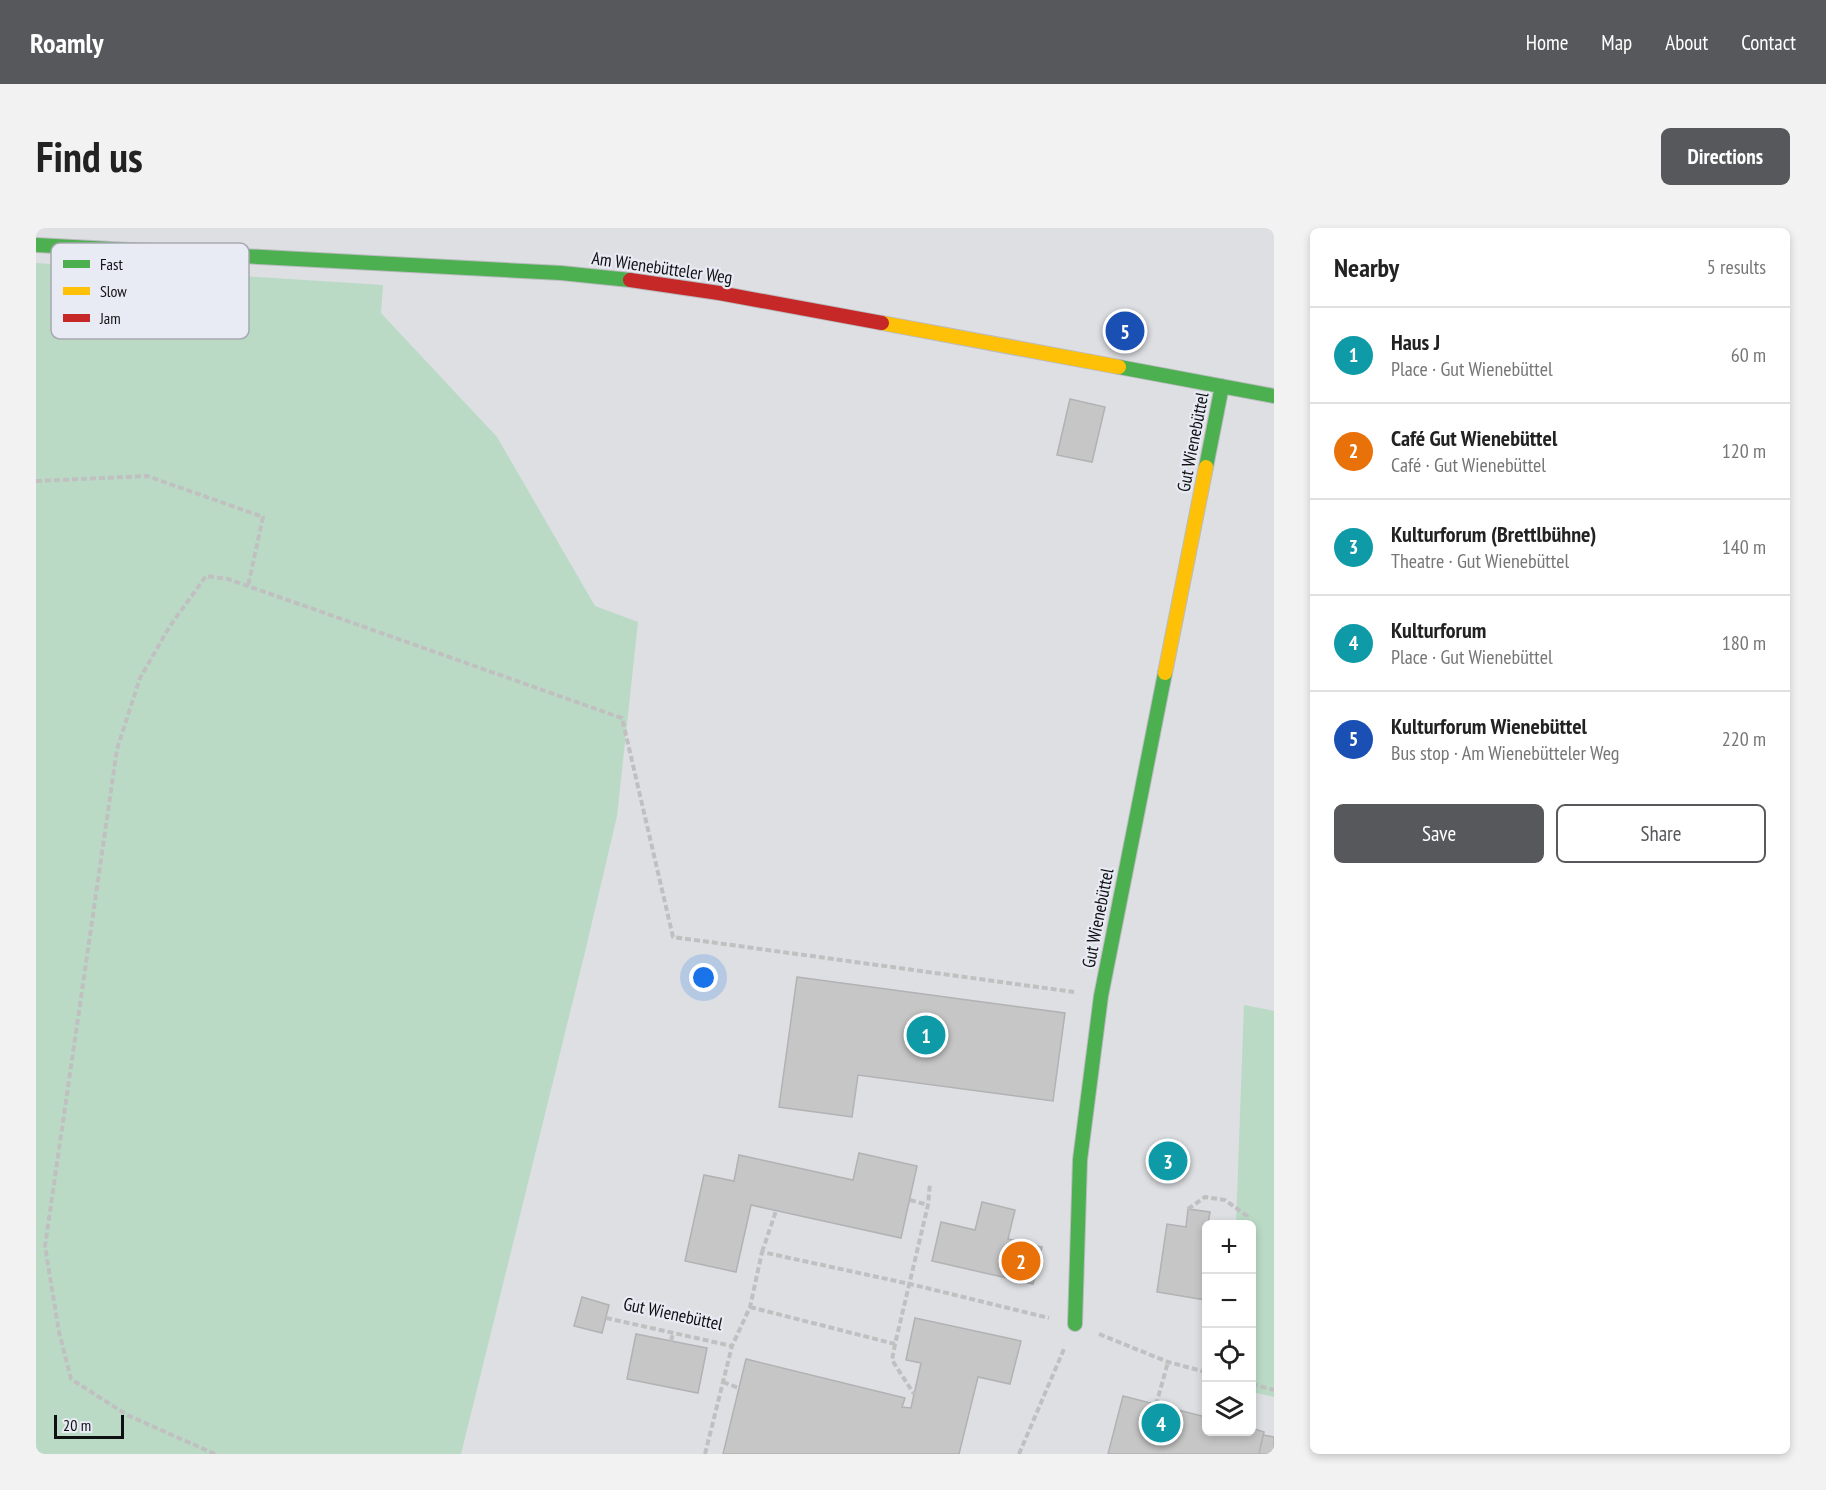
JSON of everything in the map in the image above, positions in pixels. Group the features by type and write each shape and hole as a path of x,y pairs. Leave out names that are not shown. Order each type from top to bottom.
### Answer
{"street":[{"name":"Am Wienebütteler Weg","path":"36,245 51,246"},
{"name":"Am Wienebütteler Weg","path":"249,256 561,273 645,282 719,293 1274,396"},
{"name":"Gut Wienebüttel","path":"1075,1324 1080,1160 1101,996 1222,386"}],"path":[{"path":"36,481 147,476 263,518 248,586"},
{"path":"215,1454 127,1415 71,1379 58,1332 45,1246 117,749 140,678 170,626 206,576 228,579 622,718 673,936 1101,996"},
{"path":"914,1394 892,1360 928,1205 930,1183"},
{"path":"1188,1209 1205,1197 1225,1200 1247,1216 1248,1220"},
{"path":"910,1200 928,1205"},
{"path":"705,1454 732,1346 750,1306 762,1251 776,1211"},
{"path":"762,1251 1075,1324 1168,1362 1202,1371"},
{"path":"750,1306 895,1344"},
{"name":"Gut Wienebüttel","path":"606,1318 732,1346"},
{"path":"1021,1452 1075,1324"},
{"path":"671,1341 673,1333"},
{"path":"1156,1405 1168,1362"},
{"path":"723,1383 739,1388"},
{"path":"1256,1385 1274,1390"}],"green space":[{"path":"36,263 51,264 51,339 249,339 249,277 383,285 381,313 497,437 595,606 638,622 617,816 461,1454 36,1454"},
{"path":"1244,1005 1274,1011 1274,1397 1256,1393 1256,1220 1236,1220"}],"building":[{"path":"1070,399 1105,407 1092,462 1057,455"},
{"path":"797,977 1065,1013 1053,1101 858,1075 852,1117 779,1107"},
{"path":"859,1153 917,1166 901,1238 751,1205 736,1272 685,1261 704,1175 734,1181 739,1155 853,1180"},
{"path":"982,1202 1015,1210 1008,1239 1042,1247 1033,1284 932,1261 941,1222 975,1230"},
{"path":"1188,1209 1210,1212 1209,1220 1202,1220 1202,1299 1157,1292 1167,1224 1186,1227"},
{"path":"582,1297 609,1305 602,1333 574,1326"},
{"path":"915,1318 1021,1341 1010,1384 978,1377 959,1454 723,1454 746,1359 905,1398 902,1407 911,1408 921,1363 906,1360"},
{"path":"636,1334 707,1348 698,1393 627,1379"},
{"path":"1123,1396 1202,1416 1202,1436 1256,1436 1256,1429 1264,1432 1259,1454 1108,1454"},
{"path":"1263,1435 1274,1437 1274,1454 1259,1454"}],"traffic: fast":[{"path":"36,245 51,246"},
{"path":"249,256 561,273 630,280"},
{"path":"1119,367 1274,396"},
{"path":"1206,467 1222,386"},
{"path":"1075,1324 1080,1160 1101,996 1165,673"}],"traffic: slow":[{"path":"882,323 1119,367"},
{"path":"1165,673 1206,467"}],"traffic: jam":[{"path":"630,280 719,293 882,323"}],"place":[{"name":"Kulturforum Wienebüttel","path":"1125,331"},
{"name":"Haus J","path":"926,1035"},
{"name":"Kulturforum (Brettlbühne)","path":"1168,1161"},
{"name":"Café Gut Wienebüttel","path":"1021,1261"},
{"name":"Kulturforum","path":"1161,1423"}]}
